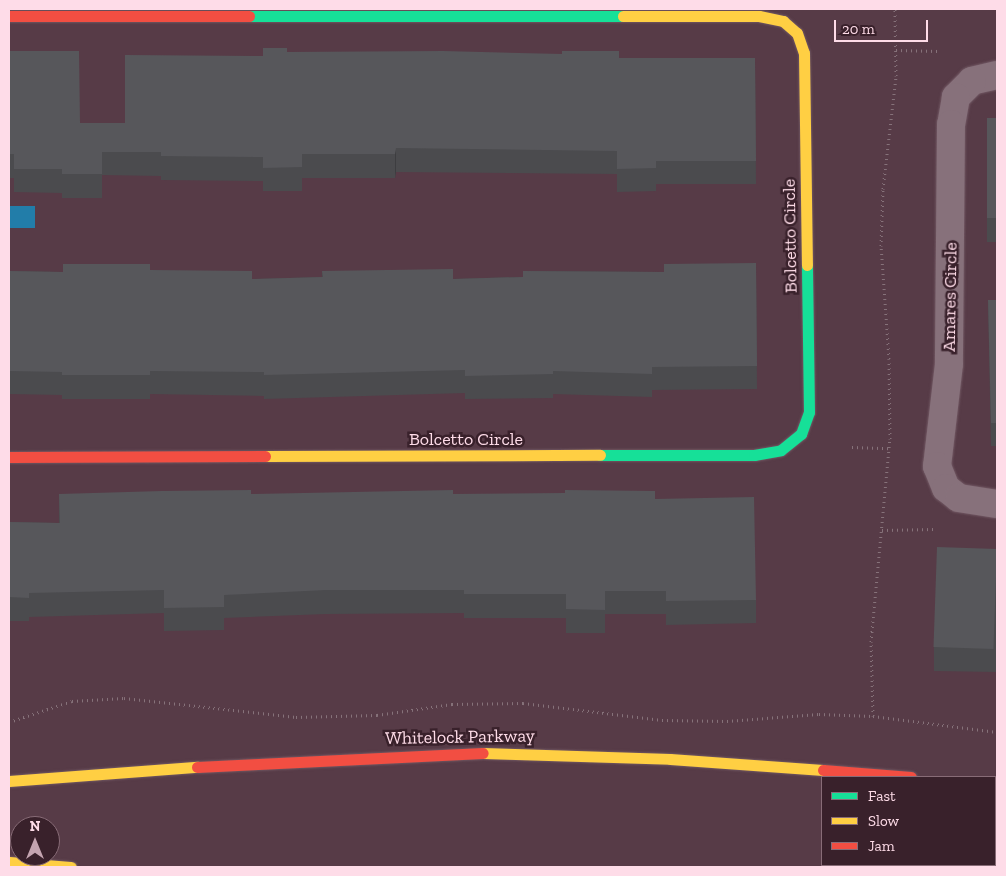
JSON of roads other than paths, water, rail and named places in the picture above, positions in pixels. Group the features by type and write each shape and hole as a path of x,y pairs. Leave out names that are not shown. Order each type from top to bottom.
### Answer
{"street":[{"name":"Bolcetto Circle","path":"9,16 759,16 783,21 797,34 804,53 809,402 801,434 781,450 754,455 9,458"},
{"name":"Amares Circle","path":"997,75 972,81 956,97 951,124 949,364 937,466 946,488 960,498 997,504"},
{"name":"Whitelock Parkway","path":"9,781 289,760 500,752 670,759 898,776"},
{"path":"9,862 71,867"},
{"path":"865,867 884,866"}],"water":[{"path":"9,206 35,206 35,228 9,228"}]}
